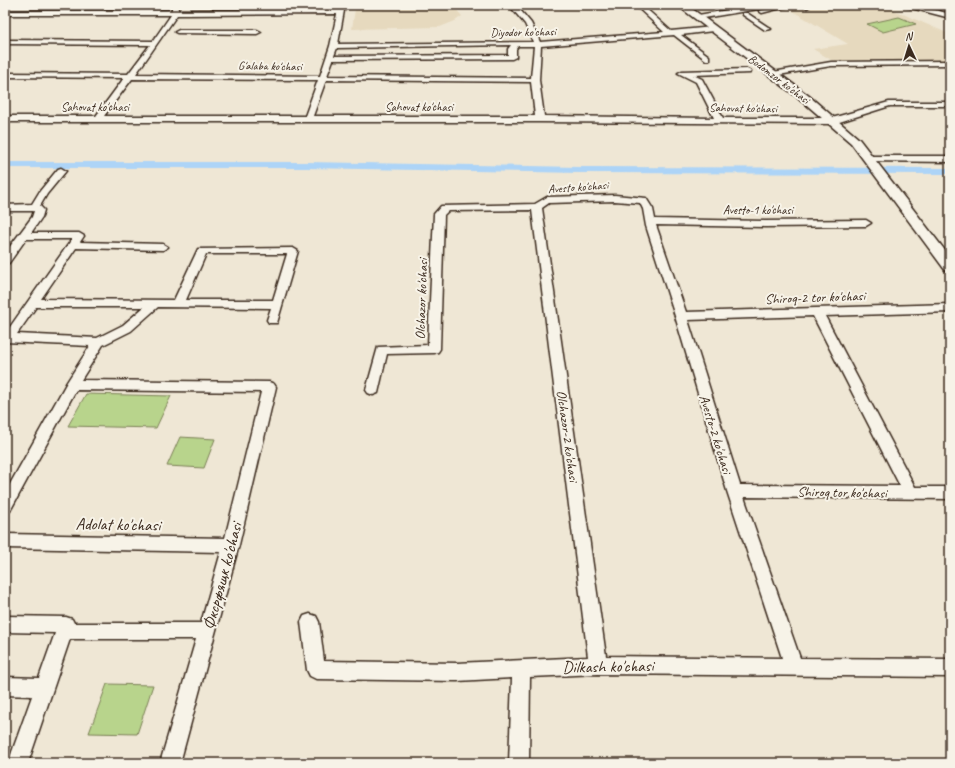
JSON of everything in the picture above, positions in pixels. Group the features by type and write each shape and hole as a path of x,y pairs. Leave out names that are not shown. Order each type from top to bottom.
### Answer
{"street":[{"path":"72,13 79,5"},
{"path":"98,119 155,43 175,13 175,5"},
{"path":"512,5 528,24 538,44 535,80 540,119"},
{"path":"638,5 706,58"},
{"name":"Bodomzor ko'chasi","path":"681,5 773,74 833,122 855,142 872,162 950,267"},
{"path":"698,17 770,5"},
{"path":"724,13 734,15 745,14 790,5"},
{"path":"903,5 932,10 950,16"},
{"path":"5,13 175,13 341,8 334,46 329,58 333,67"},
{"path":"745,14 768,29"},
{"name":"Diyodor ko'chasi","path":"334,46 516,43 538,44 713,29"},
{"path":"179,32 257,32"},
{"path":"5,42 155,43"},
{"path":"329,58 512,57 512,49 516,43"},
{"path":"419,57 420,44"},
{"path":"773,74 831,64 950,63"},
{"path":"308,119 322,78 333,67 376,65 476,66"},
{"path":"720,120 699,81 682,73 746,71"},
{"name":"G'alaba ko'chasi","path":"5,75 535,80"},
{"name":"Sahovat ko'chasi","path":"5,119 540,119 833,122 889,104 950,104"},
{"path":"872,162 950,159"},
{"path":"35,207 43,193 61,171"},
{"name":"Avesto ko'chasi","path":"445,208 537,207 546,200 615,198 643,200"},
{"name":"Avesto-2 ko'chasi","path":"643,200 648,209 650,222 681,316 734,491 794,667"},
{"path":"5,208 35,207 39,210 37,217 5,261"},
{"name":"Olchazor-2 ko'chasi","path":"537,207 598,665"},
{"name":"Olchazor ko'chasi","path":"373,390 382,350 434,349 439,214 445,208"},
{"name":"Avesto-1 ko'chasi","path":"650,222 765,224 866,223"},
{"path":"23,236 163,247"},
{"path":"7,338 76,241"},
{"path":"178,304 202,251 293,251 273,320"},
{"path":"33,303 278,304"},
{"path":"7,338 99,342 127,328 155,304"},
{"name":"Shiroq-2 tor ko'chasi","path":"681,316 950,308"},
{"path":"817,312 911,493"},
{"path":"5,507 72,386 99,342"},
{"name":"Фксрфящк ko'chasi","path":"72,386 269,387 231,545 170,763"},
{"name":"Shiroq tor ko'chasi","path":"734,491 950,493"},
{"name":"Adolat ko'chasi","path":"5,541 231,545"},
{"name":"Dilkash ko'chasi","path":"310,622 316,670 456,672 598,665 950,668"},
{"path":"5,624 65,628 207,631"},
{"path":"18,763 65,628"},
{"path":"519,763 521,668"},
{"path":"5,686 45,687"}],"shaded area":[{"path":"194,5 333,5 334,8 202,10"},
{"path":"393,5 452,5 462,16 455,21 440,27 352,29 355,9"},
{"path":"817,5 882,5 950,33 950,60 833,61 813,49 848,44 791,10"}],"green space":[{"path":"899,17 916,24 883,32 867,24"},
{"path":"86,394 171,396 156,428 68,426"},
{"path":"180,437 215,439 204,468 167,466"},
{"path":"107,684 153,685 137,734 89,733"}],"waterway":[{"path":"5,165 306,165 580,170 950,171"}]}
